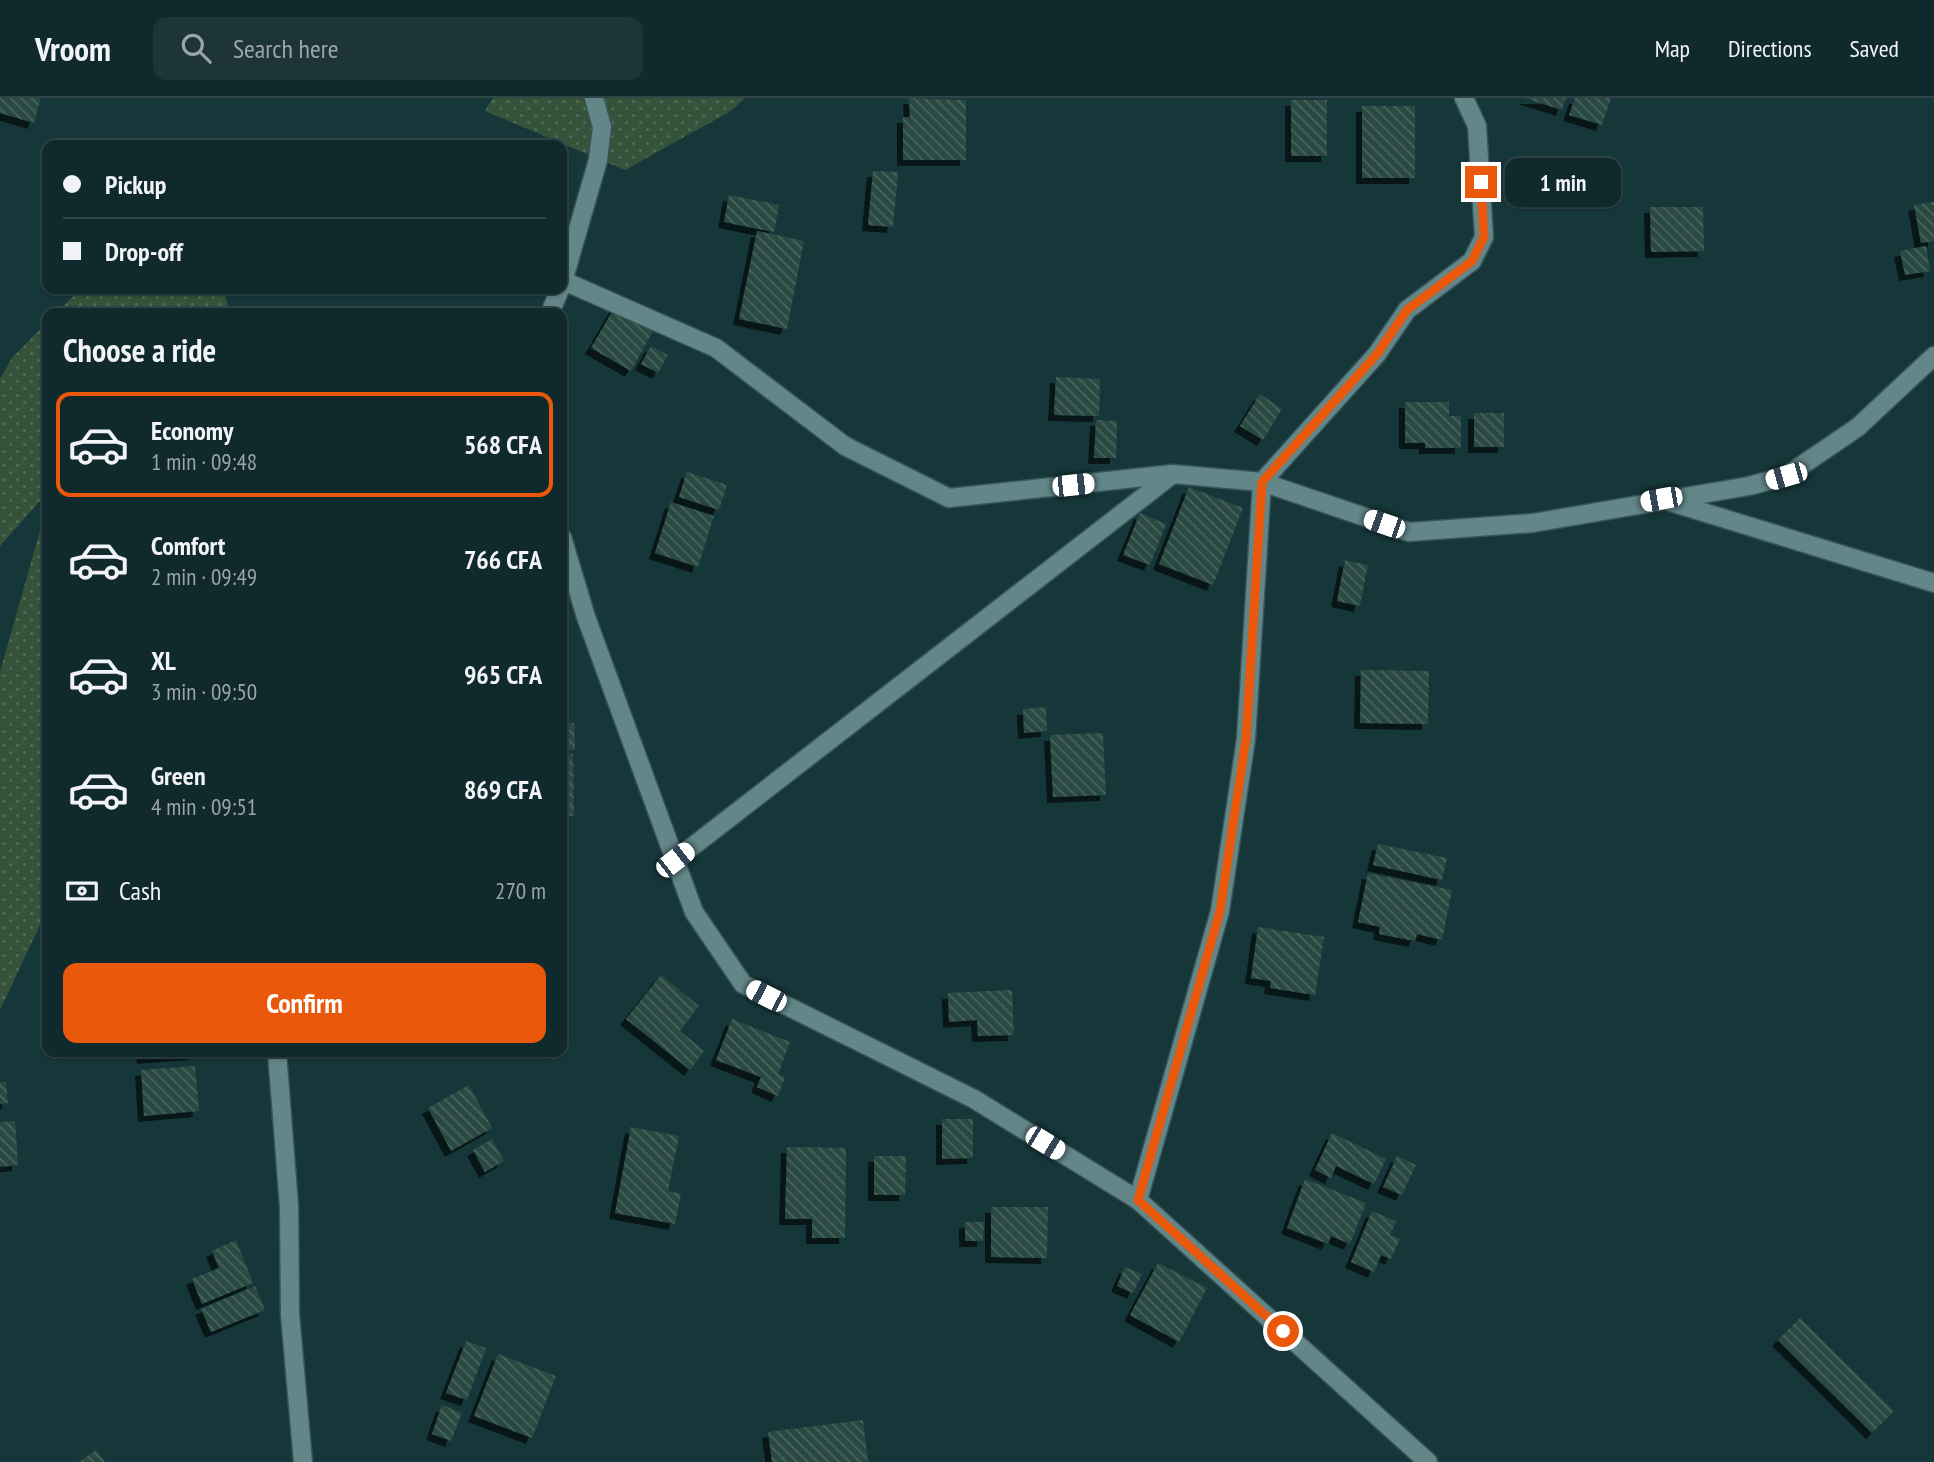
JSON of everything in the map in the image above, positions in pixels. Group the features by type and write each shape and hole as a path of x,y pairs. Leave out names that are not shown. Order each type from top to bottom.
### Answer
{"street":[{"path":"567,268 598,160 602,127 594,98"},
{"path":"1138,1200 1220,911 1246,739 1262,482 1377,354 1407,310 1472,261 1484,237 1477,126 1464,98"},
{"path":"567,287 716,348 845,446 949,498 1173,474 1262,482 1409,533 1533,523 1749,486 1786,476 1858,427 1934,356"},
{"path":"675,860 1173,474"},
{"path":"1661,499 1934,583"},
{"path":"567,554 586,617 694,912 743,984 974,1099 1138,1200 1428,1462"},
{"path":"277,1057 289,1206 290,1314 303,1462"}],"green space":[{"path":"493,98 745,98 731,111 625,170 567,146 567,140 554,140 485,111"},
{"path":"76,294 225,294 228,308 61,308"},
{"path":"42,327 42,499 0,546 0,379 12,358"},
{"path":"42,524 42,921 0,1010 0,672"}],"building":[{"path":"0,98 41,98 34,123 0,113"},
{"path":"909,98 966,100 966,160 903,160 903,117 910,117"},
{"path":"1524,98 1566,98 1562,110"},
{"path":"1575,98 1611,98 1602,125 1569,115"},
{"path":"1291,100 1327,100 1327,156 1291,156"},
{"path":"1362,106 1415,106 1415,178 1362,178"},
{"path":"873,171 898,172 893,227 868,225"},
{"path":"729,195 779,205 774,232 724,222"},
{"path":"1934,202 1934,241 1921,243 1914,205"},
{"path":"1650,207 1703,207 1704,251 1651,252"},
{"path":"757,231 804,241 787,329 739,319"},
{"path":"1926,246 1930,271 1905,275 1900,251"},
{"path":"616,305 655,327 631,371 591,348"},
{"path":"651,346 668,355 658,373 641,364"},
{"path":"1056,377 1100,379 1099,416 1054,415"},
{"path":"1260,394 1282,409 1263,440 1240,426"},
{"path":"1405,402 1449,402 1449,416 1461,416 1461,448 1425,448 1425,443 1405,443"},
{"path":"1474,413 1504,413 1504,447 1474,447"},
{"path":"1096,420 1117,421 1116,458 1094,458"},
{"path":"687,472 727,485 719,510 679,497"},
{"path":"1189,487 1243,508 1213,585 1159,564"},
{"path":"671,502 714,516 698,567 655,553"},
{"path":"1140,513 1166,524 1150,565 1123,555"},
{"path":"1345,560 1368,565 1360,606 1337,601"},
{"path":"1361,670 1429,671 1428,724 1360,723"},
{"path":"1046,707 1047,731 1024,733 1023,709"},
{"path":"574,723 575,750 567,750 567,724"},
{"path":"1103,733 1106,795 1053,797 1050,735"},
{"path":"567,754 573,754 574,816 567,816"},
{"path":"1378,844 1447,858 1442,880 1373,865"},
{"path":"1368,873 1452,890 1442,940 1417,934 1415,941 1379,934 1380,927 1358,922"},
{"path":"1258,927 1324,937 1315,995 1270,988 1271,981 1251,978"},
{"path":"661,975 699,1006 680,1031 704,1051 690,1070 626,1019"},
{"path":"1012,990 1014,1035 978,1036 977,1020 949,1022 948,993"},
{"path":"732,1019 790,1042 778,1074 785,1077 778,1096 757,1087 761,1077 716,1060"},
{"path":"195,1066 199,1111 144,1116 141,1070"},
{"path":"0,1082 6,1082 8,1103 0,1104"},
{"path":"469,1085 492,1128 451,1151 428,1108"},
{"path":"942,1119 973,1119 973,1158 942,1159"},
{"path":"15,1121 18,1165 0,1167 0,1122"},
{"path":"631,1127 679,1136 668,1191 681,1194 675,1224 615,1213"},
{"path":"1332,1133 1386,1159 1374,1184 1336,1166 1331,1178 1315,1170"},
{"path":"492,1139 504,1161 485,1172 473,1150"},
{"path":"787,1147 846,1148 845,1238 812,1238 812,1219 785,1219"},
{"path":"874,1156 906,1156 905,1195 874,1195"},
{"path":"1397,1156 1416,1165 1402,1195 1383,1187"},
{"path":"1305,1179 1366,1203 1350,1244 1331,1236 1328,1244 1287,1228"},
{"path":"991,1207 1048,1207 1047,1258 991,1257"},
{"path":"1372,1211 1396,1221 1390,1235 1400,1239 1391,1259 1381,1255 1374,1272 1351,1262"},
{"path":"965,1222 984,1222 983,1241 965,1241"},
{"path":"236,1240 253,1283 202,1304 192,1279 219,1268 212,1251"},
{"path":"1158,1263 1207,1288 1179,1342 1130,1315"},
{"path":"1125,1267 1142,1274 1133,1293 1117,1286"},
{"path":"255,1286 265,1310 211,1332 201,1309"},
{"path":"1800,1318 1894,1411 1872,1433 1778,1340"},
{"path":"466,1341 486,1348 467,1400 446,1393"},
{"path":"498,1354 556,1376 532,1438 474,1416"},
{"path":"442,1405 462,1413 451,1441 432,1434"},
{"path":"863,1420 868,1462 772,1462 768,1432"},
{"path":"96,1450 105,1462 79,1462"}],"route":[{"path":"1283,1331 1138,1200 1184,1047 1220,911 1246,739 1262,482 1377,354 1407,310 1472,261 1484,237 1481,182"}]}
